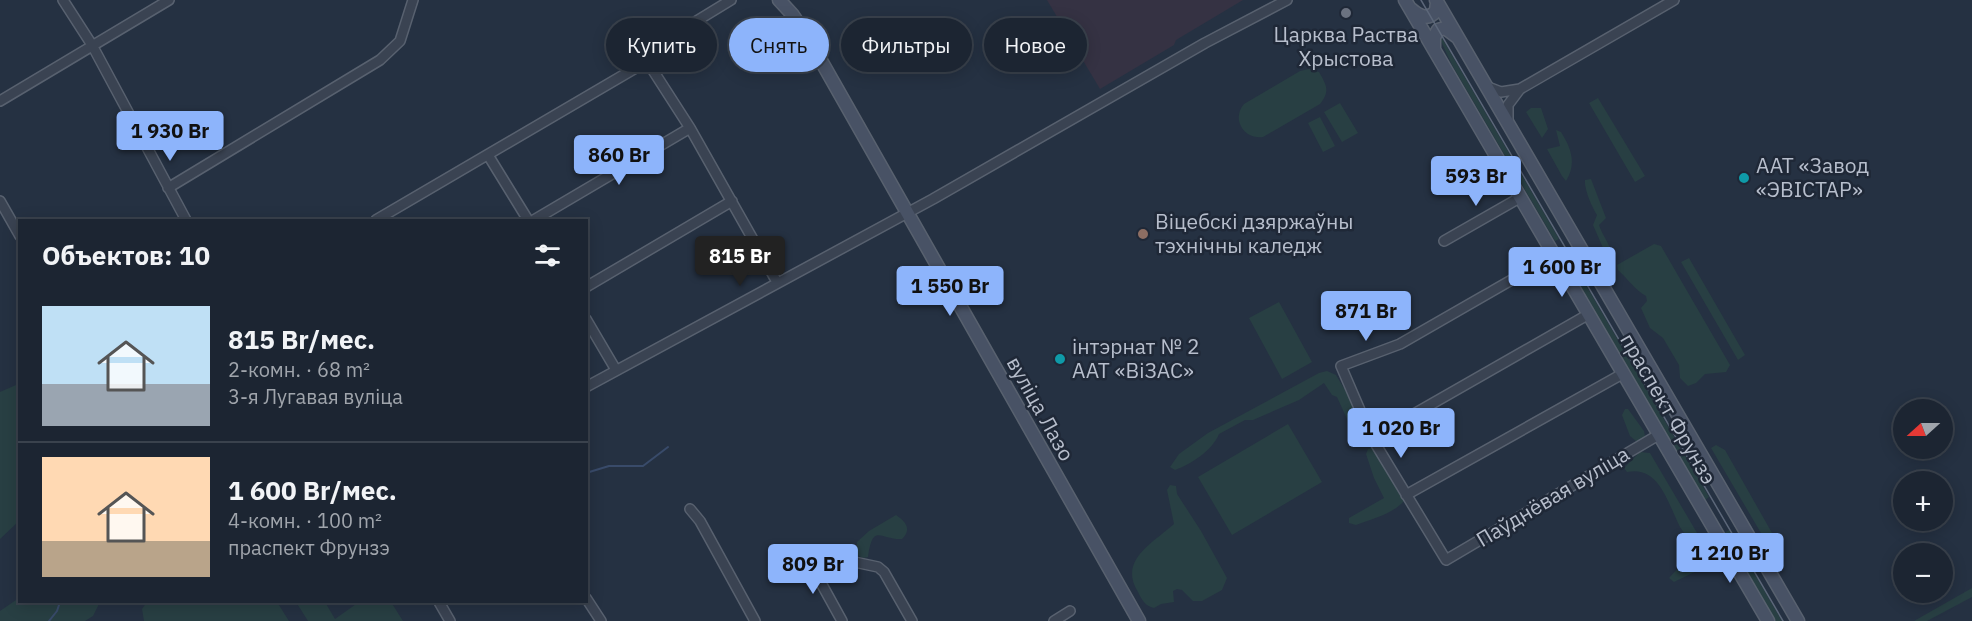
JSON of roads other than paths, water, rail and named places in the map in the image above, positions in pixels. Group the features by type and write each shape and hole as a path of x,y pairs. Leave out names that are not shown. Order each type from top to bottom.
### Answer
{"main road":[{"name":"вуліца Лазо","path":"779,0 801,26 1139,621"},
{"path":"1408,4 1423,17 1430,16 1436,11 1437,1"},
{"name":"праспект Фрунзэ","path":"1437,1 1798,621"},
{"name":"праспект Фрунзэ","path":"1408,4 1768,621"},
{"path":"1434,49 1434,37 1441,29 1445,28 1458,37"}],"street":[{"path":"63,0 92,45 185,219"},
{"path":"0,101 169,0"},
{"path":"168,188 380,60 400,41 413,0"},
{"path":"702,18 731,0"},
{"path":"588,386 1004,160 1205,43 1287,0"},
{"path":"1488,87 1501,92 1520,89 1674,0"},
{"path":"378,219 629,72"},
{"path":"654,72 690,128 777,282"},
{"path":"1508,120 1508,105 1520,89"},
{"path":"536,219 690,128"},
{"path":"488,155 527,219"},
{"path":"1444,241 1521,197"},
{"path":"0,201 18,232"},
{"path":"588,286 732,201"},
{"path":"1555,255 1400,344 1341,366 1372,438 1406,495 1624,373"},
{"path":"1372,438 1589,314"},
{"path":"588,322 616,370"},
{"name":"Паўднёвая вуліца","path":"1406,495 1446,560 1660,434"},
{"path":"690,509 700,521 755,621"},
{"path":"842,621 815,572 810,558 817,554 875,566 884,572 912,621"},
{"path":"588,601 601,621"},
{"path":"440,603 450,621"},
{"path":"1054,621 1070,611"}],"waterway":[{"path":"588,472 609,466 643,466 668,447"},
{"path":"49,621 60,603"}],"tram line":[{"path":"1421,0 1783,621"}],"place":[{"name":"Царква Раства Хрыстова","path":"1346,13"},
{"name":"ААТ «Завод «ЭВІСТАР»","path":"1744,178"},
{"name":"Віцебскі дзяржаўны тэхнічны каледж","path":"1143,234"},
{"name":"інтэрнат № 2 ААТ «ВіЗАС»","path":"1060,359"}]}
